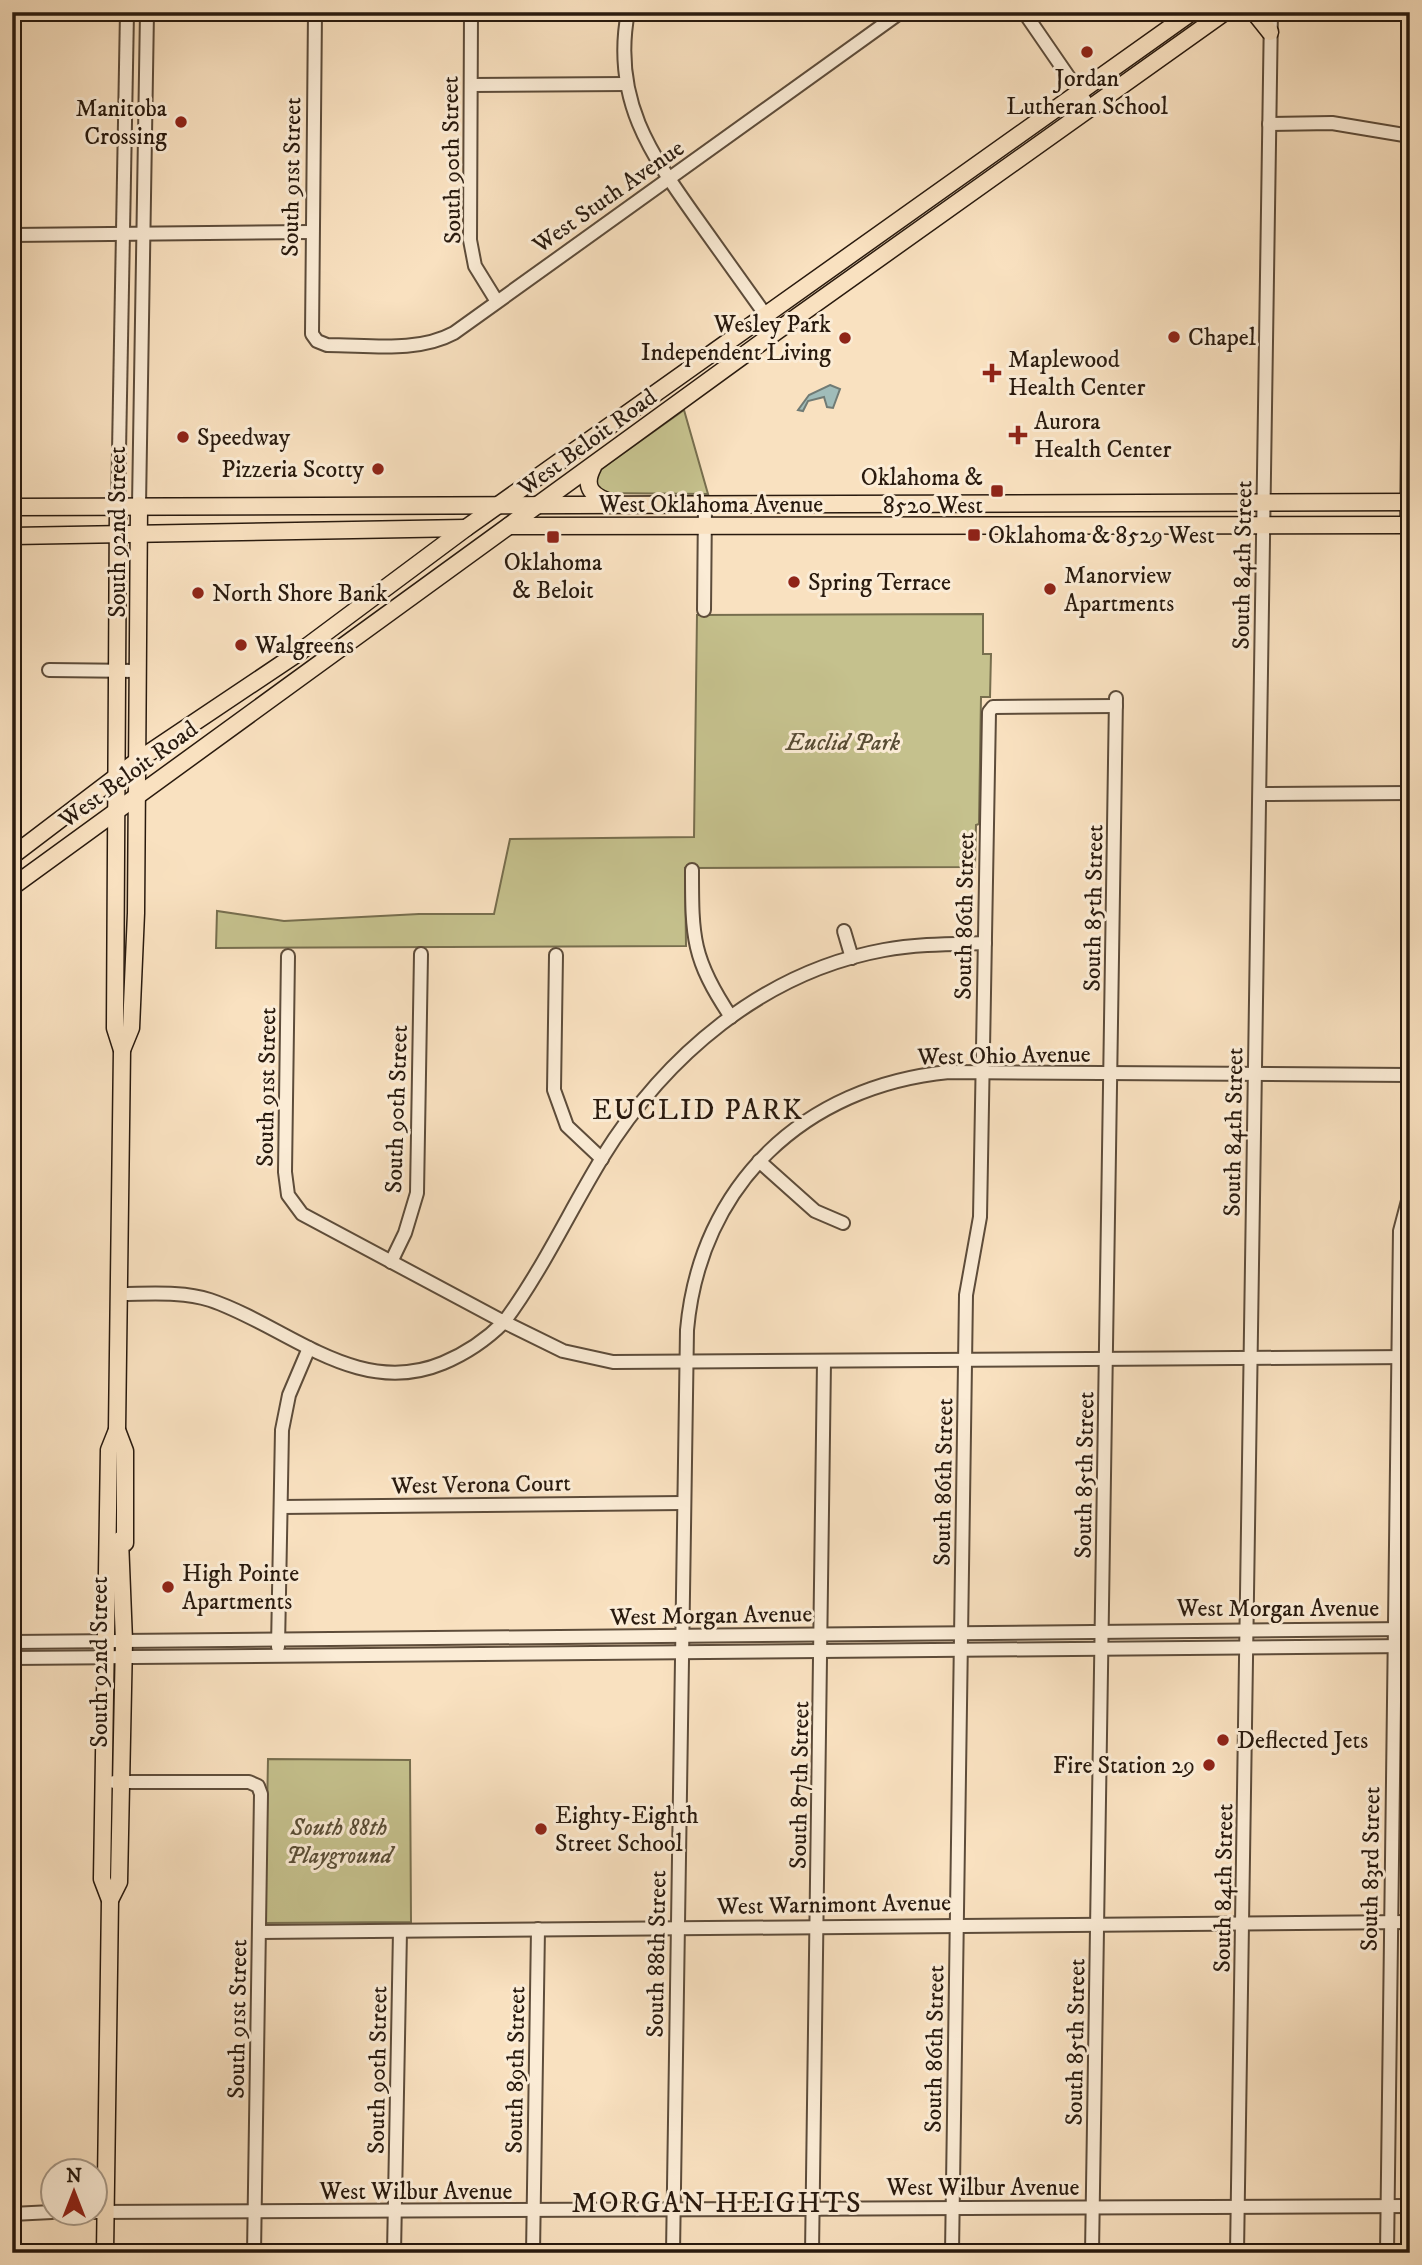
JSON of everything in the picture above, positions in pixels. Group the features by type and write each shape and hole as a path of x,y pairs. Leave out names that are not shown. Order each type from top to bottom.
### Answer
{"main road":[{"name":"West Beloit Road","path":"12,856 137,761 301,650 466,528 1192,12"},
{"path":"1254,12 1270,32"},
{"name":"West Beloit Road","path":"12,887 777,331 1225,14"},
{"path":"593,467 587,481 592,493 622,506"},
{"name":"West Oklahoma Avenue","path":"12,507 1408,502"},
{"name":"South 92nd Street","path":"122,1050 131,1028 137,795 139,505"},
{"name":"South 92nd Street","path":"102,2156 110,1900 102,1879 109,1450 117,1430 120,1294 122,1050 115,1028 118,506"},
{"name":"West Oklahoma Avenue","path":"12,536 509,526 1408,525"},
{"path":"395,529 421,536 426,550 424,559"},
{"path":"82,835 98,836 115,852"},
{"name":"South 92nd Street","path":"110,1900 119,1882 124,1649 120,1540 125,1543 125,1451 117,1430"},
{"name":"South 92nd Street","path":"102,2226 105,2253"}],"street":[{"name":"South 92nd Street","path":"118,506 128,12"},
{"name":"South 92nd Street","path":"139,505 147,12"},
{"name":"South 91st Street","path":"315,12 310,323 312,334 317,341"},
{"name":"South 90th Street","path":"471,12 470,240 475,267 496,300"},
{"path":"628,12 623,57 626,84 636,122 669,180 777,331"},
{"name":"West Stuth Avenue","path":"317,341 327,345 396,346 437,342 669,180 901,12"},
{"path":"1024,12 1090,108"},
{"name":"South 84th Street","path":"1237,2253 1261,794 1270,12"},
{"path":"471,85 626,84"},
{"path":"1269,124 1332,123 1410,136"},
{"path":"12,236 311,232"},
{"path":"1408,525 1410,269"},
{"path":"704,610 705,506"},
{"path":"49,670 138,671"},
{"name":"South 86th Street","path":"952,2253 966,1295 980,1217 989,712 993,707 1116,702"},
{"name":"South 85th Street","path":"1092,2253 1116,702"},
{"path":"1261,794 1410,793"},
{"path":"692,870 695,947 710,985 731,1017"},
{"path":"844,930 852,958"},
{"path":"120,1294 182,1295 206,1299 238,1310 350,1367 384,1373 410,1373 457,1357 482,1342 504,1322 636,1107 696,1043 731,1017 789,983 852,958 916,946 985,943"},
{"name":"South 90th Street","path":"391,1262 405,1233 417,1193 421,954"},
{"path":"556,955 554,1090 567,1126 602,1159"},
{"name":"South 91st Street","path":"288,956 285,1172 288,1195 302,1214 391,1262"},
{"name":"West Ohio Avenue","path":"685,1362 690,1298 696,1269 719,1217 738,1185 788,1133 817,1112 870,1089 921,1074 984,1072 1410,1075"},
{"path":"760,1161 815,1211 843,1223"},
{"name":"South 83rd Street","path":"1387,2253 1394,1646 1404,1357 1401,1231 1407,1215 1410,1193"},
{"path":"391,1262 563,1351 596,1360 685,1362 1404,1357"},
{"path":"278,1655 282,1430 289,1395 309,1348"},
{"name":"South 87th Street","path":"812,2253 824,1361"},
{"name":"South 88th Street","path":"673,2253 685,1362"},
{"name":"West Verona Court","path":"281,1507 682,1503"},
{"name":"West Morgan Avenue","path":"124,1649 183,1641 278,1639 1410,1629"},
{"path":"485,1638 485,1653"},
{"path":"183,1641 183,1656"},
{"name":"West Morgan Avenue","path":"12,1642 40,1642 183,1656 1410,1646"},
{"path":"40,1642 40,1658"},
{"name":"West Morgan Avenue","path":"12,1658 40,1658 106,1649"},
{"path":"103,1782 122,1782"},
{"name":"South 91st Street","path":"122,1782 248,1782 258,1786 261,1794 254,2253"},
{"name":"West Warnimont Avenue","path":"259,1932 817,1925 1410,1922"},
{"name":"South 89th Street","path":"533,2253 538,1929"},
{"name":"South 90th Street","path":"394,2253 400,1931"},
{"name":"West Wilbur Avenue","path":"108,2212 1410,2206"},
{"path":"12,2214 38,2213"}],"green space":[{"path":"684,410 708,494 599,493 594,476 597,472"},
{"name":"Euclid Park","path":"983,614 983,654 991,654 990,697 981,697 979,824 976,825 975,867 685,868 686,946 216,948 217,911 284,921 419,914 494,914 510,839 694,837 697,615"},
{"name":"South 88th Playground","path":"268,1759 410,1760 411,1922 265,1923"}],"water":[{"path":"830,385 840,389 833,408 827,407 824,397 808,401 803,411 798,410 809,395"}],"place":[{"name":"Jordan Lutheran School","path":"1087,52"},
{"name":"Manitoba Crossing","path":"181,122"},
{"name":"Chapel","path":"1174,337"},
{"name":"Wesley Park Independent Living","path":"845,338"},
{"name":"Maplewood Health Center","path":"992,373"},
{"name":"Aurora Health Center","path":"1018,435"},
{"name":"Speedway","path":"183,437"},
{"name":"Pizzeria Scotty","path":"378,469"},
{"name":"Oklahoma & 8520 West","path":"997,491"},
{"name":"Oklahoma & 8529 West","path":"974,535"},
{"name":"Oklahoma & Beloit","path":"553,537"},
{"name":"Spring Terrace","path":"794,582"},
{"name":"Manorview Apartments","path":"1050,589"},
{"name":"North Shore Bank","path":"198,593"},
{"name":"Walgreens","path":"241,645"},
{"name":"High Pointe Apartments","path":"168,1587"},
{"name":"Deflected Jets","path":"1223,1740"},
{"name":"Fire Station 29","path":"1209,1765"},
{"name":"Eighty-Eighth Street School","path":"541,1829"}],"district":[{"name":"EUCLID PARK","path":"698,1109"},
{"name":"MORGAN HEIGHTS","path":"717,2202"}]}
